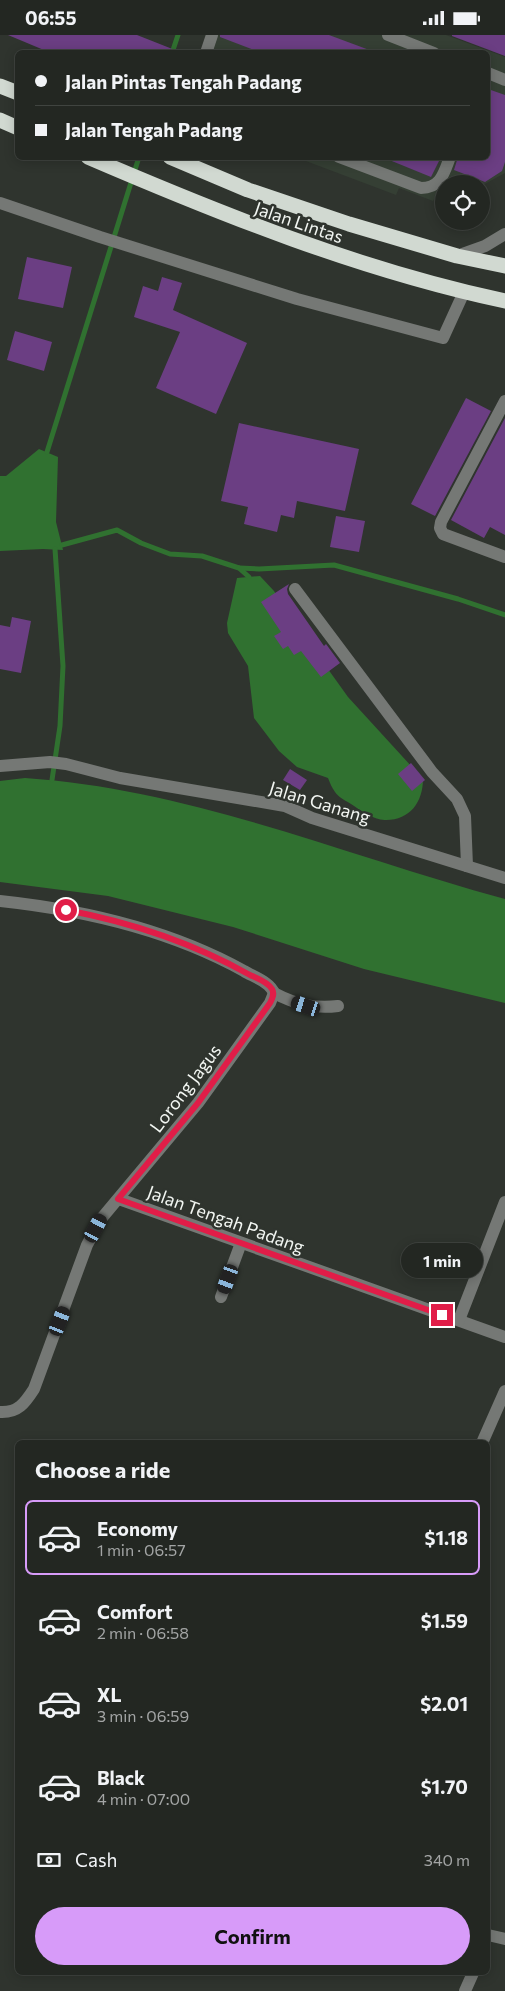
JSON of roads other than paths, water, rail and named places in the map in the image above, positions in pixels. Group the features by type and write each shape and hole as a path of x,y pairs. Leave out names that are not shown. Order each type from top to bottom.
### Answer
{"highway":[{"path":"0,86 15,92"},
{"path":"1,121 15,127"},
{"name":"Jalan Lintas","path":"94,160 238,220 334,254 464,292 505,301"},
{"name":"Jalan Lintas","path":"177,160 248,190 349,224 457,256 505,266"}],"street":[{"path":"207,50 212,35"},
{"path":"388,35 426,50"},
{"path":"490,74 505,79"},
{"path":"347,160 421,188 429,188 436,185 443,177 449,160"},
{"path":"0,203 100,237 297,299 442,338 464,292"},
{"path":"457,256 485,246 505,234"},
{"path":"505,401 440,528 443,534 505,557"},
{"path":"295,589 432,772 457,799 465,816 467,866"},
{"name":"Jalan Ganang","path":"0,766 56,763 120,778 285,806 312,818 505,877"},
{"path":"0,901 80,913 164,936 239,968 266,984 274,993 306,1006 320,1008 338,1006"},
{"name":"Lorong Jagus","path":"118,1199 198,1103 270,1003 274,993"},
{"name":"Jalan Tengah Padang","path":"0,1412 10,1413 19,1408 26,1402 34,1389 87,1245 101,1219 118,1199 505,1337"},
{"path":"459,1321 505,1202"},
{"path":"221,1297 241,1243"},
{"path":"483,1440 505,1391"},
{"path":"490,1935 505,1939"},
{"path":"465,1991 472,1975"}],"waterway":[{"path":"173,50 178,35"},
{"path":"47,452 138,160"},
{"path":"62,545 117,530 141,543 170,554 202,556 239,568 249,577"},
{"path":"52,780 60,726 63,666 55,549"},
{"path":"239,568 259,569 334,565 458,599 505,615"}]}
